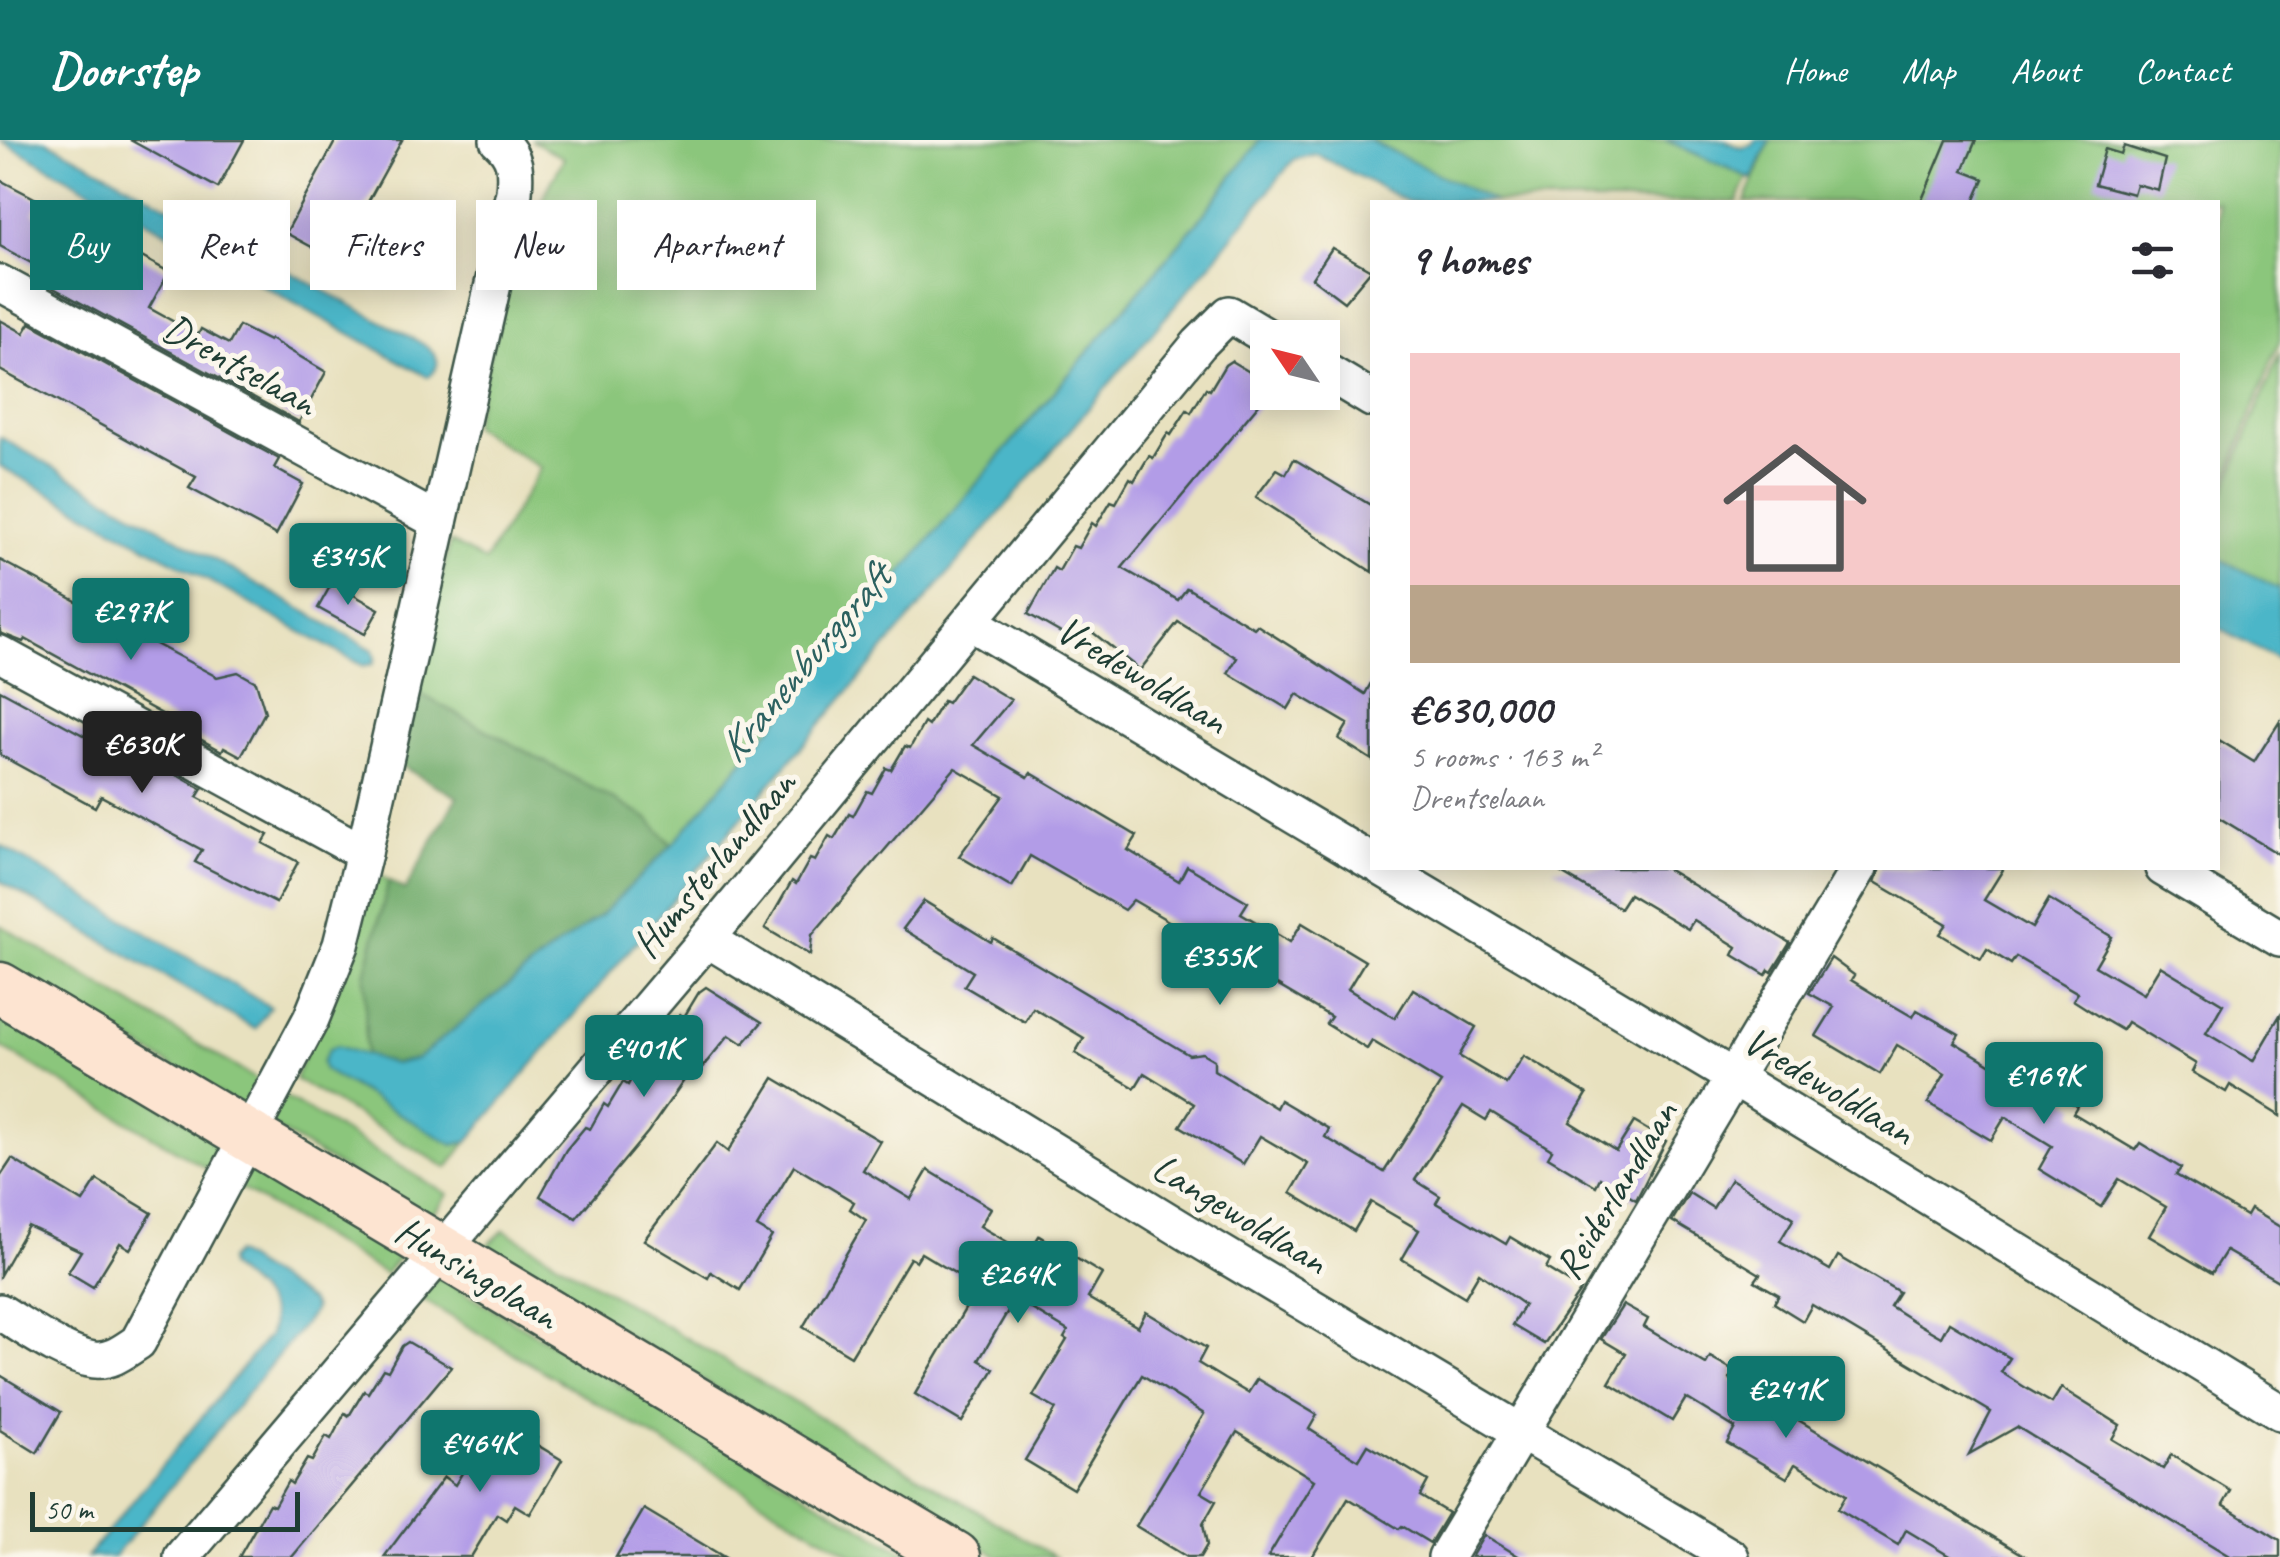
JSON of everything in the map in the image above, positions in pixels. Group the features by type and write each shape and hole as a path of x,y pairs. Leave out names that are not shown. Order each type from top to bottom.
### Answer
{"street":[{"path":"0,1312 58,1346 94,1360 116,1356 138,1342 311,1019 341,945 364,853 514,192 516,169 511,152 498,140"},
{"name":"Drentselaan","path":"0,283 440,522"},
{"name":"Humsterlandlaan","path":"182,1557 707,939 1199,344 1229,314 1250,327"},
{"path":"1340,380 1370,398"},
{"name":"Vredewoldlaan","path":"970,622 1370,861"},
{"path":"0,654 364,853"},
{"name":"Vredewoldlaan","path":"1385,870 1733,1076 2280,1412"},
{"name":"Reiderlandlaan","path":"1446,1557 1857,870"},
{"path":"2166,870 2280,938"},
{"name":"Langewoldlaan","path":"707,939 1731,1557"},
{"name":"Hunsingolaan","path":"0,988 955,1557"}],"green space":[{"path":"531,140 1260,140 1200,219 672,845 647,818 415,691 450,542 485,561 541,468 472,426 506,290 597,290 597,200 542,200 564,158"},
{"path":"1368,140 1683,140 1750,172 1738,200 1491,200"},
{"path":"1770,140 2280,140 2280,339 2220,496 2220,200 1746,200"},
{"path":"2280,352 2280,589 2220,559 2220,504"},
{"path":"415,691 647,818 672,845 600,916 417,1059 394,1064 366,1056 365,975 389,881 405,890 457,797 398,764"},
{"path":"374,872 389,881 365,975 366,1056 336,1048 322,1062 324,1070 453,1145 467,1142 448,1168 295,1079"},
{"path":"0,925 448,1194 434,1211 413,1211 0,963"},
{"path":"0,1008 403,1252 385,1274 0,1046"},
{"path":"504,1230 1055,1557 999,1557 483,1250"},
{"path":"438,1276 912,1557 856,1557 420,1298"}],"water":[{"path":"0,140 46,140 163,203 163,230 143,219 143,200 108,200"},
{"path":"1260,140 1368,140 1491,200 1404,200 1316,154 1294,159 1209,266 467,1142 453,1145 324,1070 322,1062 329,1049 337,1046 394,1064 417,1059 600,916 672,845 1200,219"},
{"path":"1665,140 1724,140 1741,148 1753,145 1755,140 1770,140 1752,179"},
{"path":"290,272 310,283 310,290 323,290 425,345 437,364 428,377 271,290 290,290"},
{"path":"0,437 373,650 373,664 363,666 0,466"},
{"path":"2220,559 2280,589 2280,661 2220,629"},
{"path":"0,845 270,1007 255,1029 0,881"},
{"path":"235,1253 311,1302 312,1314 114,1557 87,1557 269,1335 272,1324 267,1305 229,1267 228,1260"}],"building":[{"path":"130,140 244,140 218,188"},
{"path":"336,140 402,140 369,200 310,200 310,246 290,235 290,226"},
{"path":"1947,140 1976,140 1963,171 1984,179 1975,200 1922,200"},
{"path":"2124,146 2165,159 2158,190 2136,184 2133,194 2095,184 2105,149 2121,154"},
{"path":"0,180 38,200 30,200 30,262 0,246"},
{"path":"1332,248 1370,269 1344,302 1312,278"},
{"path":"143,258 163,269 163,283 149,308 198,335 201,329 229,344 239,326 326,372 299,422 57,290 143,290"},
{"path":"0,320 24,333 30,323 279,459 274,468 303,484 276,535 189,488 196,477 0,370"},
{"path":"1231,361 1250,372 1250,410 1254,410 1122,568 1178,600 1187,588 1254,628 1257,625 1365,694 1370,685 1370,759 1339,739 1348,724 1297,694 1288,709 1228,673 1237,658 1178,622 1140,670 1091,631 1080,644 1028,614 1054,568 1059,571 1092,523 1096,526 1111,501 1116,503 1130,478 1134,481 1187,410 1191,413 1206,388 1210,390"},
{"path":"1294,459 1370,505 1370,571 1256,497 1277,469 1286,474"},
{"path":"0,560 217,677 238,672 256,682 265,712 241,756 224,747 222,751 25,639 23,642 0,633"},
{"path":"332,583 379,609 365,634 318,608"},
{"path":"968,674 1011,700 973,745 1028,777 1031,773 1137,836 1128,850 1179,881 1187,866 1248,902 1241,913 1290,942 1302,923 1365,961 1348,989 1395,1018 1413,989 1476,1027 1459,1056 1506,1084 1524,1056 1587,1094 1570,1122 1616,1151 1634,1122 1666,1141 1636,1200 1600,1178 1596,1186 1548,1157 1552,1150 1491,1112 1486,1120 1463,1106 1415,1180 1440,1196 1436,1203 1506,1244 1510,1237 1550,1261 1546,1268 1581,1290 1544,1344 1512,1325 1524,1305 1479,1273 1465,1297 1402,1259 1419,1230 1371,1202 1354,1231 1291,1193 1308,1164 1260,1136 1243,1164 1180,1126 1194,1104 1144,1073 1135,1088 1075,1053 1084,1038 1033,1008 1025,1022 964,986 973,972 903,929 924,901 1189,1055 1202,1053 1214,1060 1214,1070 1276,1108 1280,1100 1329,1129 1325,1137 1384,1172 1441,1083 1372,1041 1367,1049 1326,1024 1331,1017 1133,900 1124,910 1030,856 1012,887 959,856 1003,796 955,768 812,935 810,955 765,928 792,881 796,884 810,859 815,861 829,836 834,839 867,791 872,793 886,768 891,770 905,746 910,748 924,723 928,726 943,701 947,703"},
{"path":"0,690 153,773 157,764 202,789 197,797 268,835 263,843 298,862 276,903 195,862 202,850 101,796 95,807 0,755"},
{"path":"2280,721 2280,855 2220,818 2220,741 2254,762"},
{"path":"1556,870 1668,870 1790,943 1766,975 1733,955 1737,947 1694,920 1688,929 1629,894 1620,908"},
{"path":"1879,870 2003,870 1984,900 2032,928 2049,899 2081,918 2112,937 2095,966 2143,994 2160,966 2223,1004 2206,1033 2253,1061 2280,1015 2280,1116 2230,1085 2226,1092 2192,1072 2196,1064 2127,1022 2122,1030 2098,1016 2073,1000 2078,993 2016,957 2011,964 1987,949 1981,959 1940,934 1947,924 1875,882"},
{"path":"1831,958 1854,975 1851,980 1913,1017 1917,1010 1959,1034 1954,1042 2020,1082 2024,1075 2077,1106 2073,1113 2135,1150 2140,1143 2181,1168 2176,1175 2246,1216 2250,1209 2280,1227 2280,1282 2226,1251 2212,1273 2149,1236 2166,1207 2119,1179 2101,1207 2039,1169 2052,1146 2005,1117 1991,1140 1928,1103 1945,1074 1897,1045 1880,1074 1816,1036 1834,1007 1809,993"},
{"path":"706,987 762,1022 743,1044 729,1035 700,1070 694,1066 648,1132 576,1218 540,1196 566,1150 585,1127 590,1129 623,1082 628,1085 642,1059 647,1062 661,1037 665,1039 680,1014 684,1017"},
{"path":"774,1078 880,1141 863,1170 911,1199 928,1170 991,1208 980,1226 1028,1254 1039,1236 1102,1274 1088,1298 1138,1327 1146,1312 1206,1348 1198,1363 1224,1379 1248,1393 1257,1379 1317,1415 1309,1429 1359,1460 1368,1445 1428,1481 1420,1496 1448,1513 1430,1543 1348,1498 1312,1557 1268,1557 1314,1480 1237,1432 1201,1492 1216,1501 1203,1524 1207,1545 1200,1557 1187,1557 1136,1526 1204,1414 1142,1375 1073,1489 1025,1460 1056,1409 1033,1396 1067,1340 1064,1338 1068,1331 1015,1299 979,1360 994,1369 962,1422 915,1394 978,1287 921,1253 916,1261 910,1258 851,1356 803,1327 866,1220 850,1209 854,1202 794,1166 757,1227 772,1236 740,1290 711,1272 708,1278 644,1240 717,1143 728,1152"},
{"path":"12,1159 83,1202 97,1180 152,1213 130,1249 120,1243 93,1287 68,1272 81,1251 28,1226 0,1275 0,1177"},
{"path":"1731,1179 1794,1218 1780,1241 1830,1270 1838,1256 1899,1292 1890,1306 1915,1322 1941,1337 1949,1322 2010,1358 2001,1372 2026,1388 2052,1403 2061,1388 2120,1425 2112,1439 2163,1469 2171,1455 2231,1491 2223,1505 2280,1540 2280,1557 2231,1557 2017,1427 1969,1454 1991,1412 1812,1305 1803,1321 1774,1303 1779,1295 1755,1281 1760,1274 1672,1221 1689,1193 1713,1208"},
{"path":"1623,1305 1648,1319 1644,1327 1706,1364 1710,1357 1735,1371 1730,1379 2027,1557 1951,1557 1906,1530 1898,1545 1838,1509 1846,1495 1821,1479 1795,1464 1787,1478 1727,1443 1735,1428 1686,1398 1672,1421 1609,1383 1626,1354 1601,1339"},
{"path":"408,1342 451,1367 292,1557 239,1557 269,1504 274,1506 288,1481 292,1484 307,1459 312,1461 326,1436 331,1439 345,1413 349,1416 364,1391 368,1393 383,1369 388,1371"},
{"path":"0,1375 61,1412 37,1453 0,1430"},
{"path":"497,1414 537,1438 534,1443 562,1460 530,1514 515,1505 506,1520 497,1514 471,1557 384,1557 444,1477 455,1485"},
{"path":"644,1509 724,1557 616,1557"},
{"path":"1484,1535 1520,1557 1471,1557"}],"water label":[{"name":"Kranenburggraft","path":"804,663"}]}
